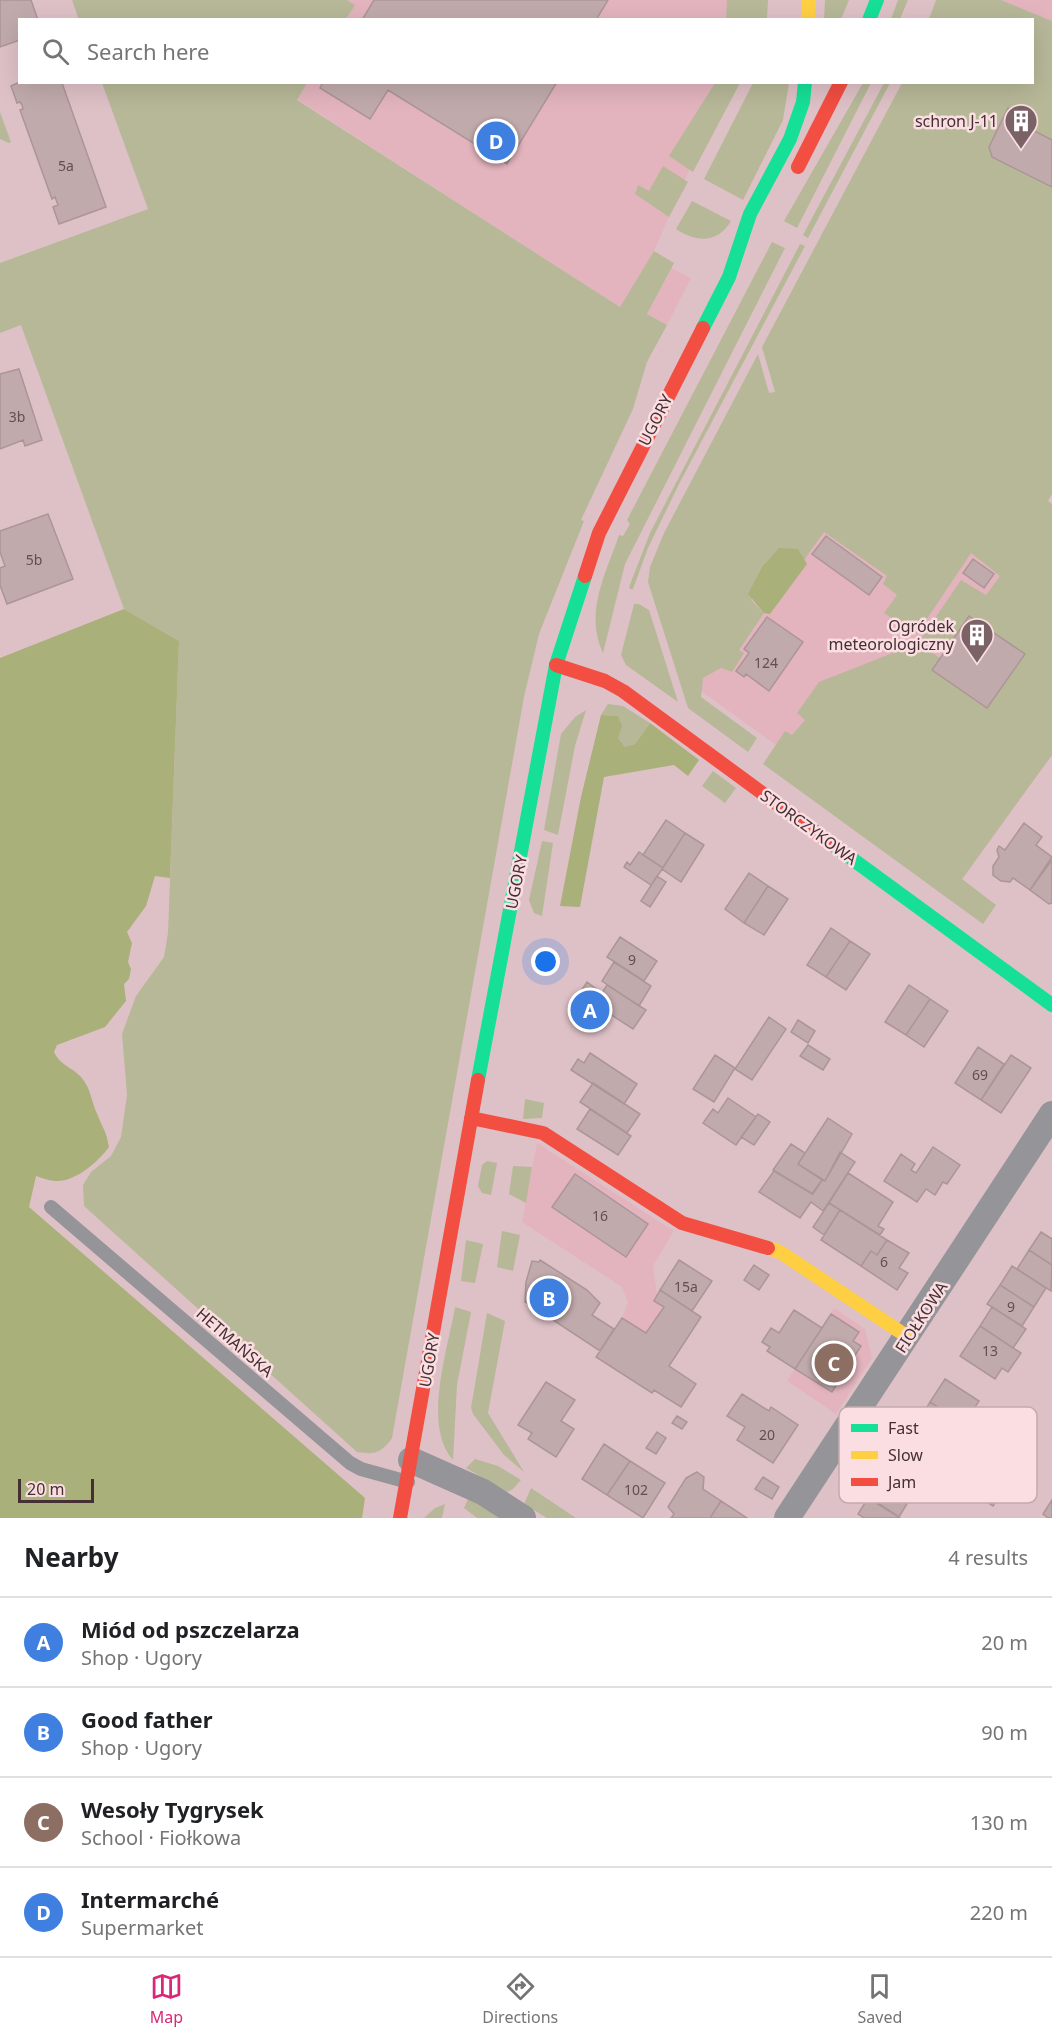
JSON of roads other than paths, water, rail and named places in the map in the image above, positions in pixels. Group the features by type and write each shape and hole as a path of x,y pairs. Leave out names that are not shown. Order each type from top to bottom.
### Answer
{"street":[{"path":"808,18 809,0"},
{"path":"870,18 877,0"},
{"name":"UGORY","path":"400,1518 471,1118 556,665 576,596 607,515 729,277 750,214 790,139 803,102 805,84"},
{"path":"790,183 841,84"},
{"name":"UGORY","path":"729,277 755,242"},
{"name":"STORCZYKOWA","path":"556,665 605,681 624,691 1052,1005"},
{"name":"FIOŁKOWA","path":"861,1407 1052,1114"},
{"path":"471,1118 543,1133 682,1223 780,1252 908,1337"},
{"name":"FIOŁKOWA","path":"787,1518 839,1440"},
{"path":"409,1471 483,1492 523,1518"}],"lane":[{"name":"HETMAŃSKA","path":"51,1207 350,1463 361,1470 409,1471"}],"place":[{"name":"Intermarché","path":"496,141"},
{"name":"schron J-11","path":"1021,150"},
{"name":"Ogródek meteorologiczny","path":"977,664"},
{"name":"Miód od pszczelarza","path":"590,1010"},
{"name":"Good father","path":"549,1298"},
{"name":"Wesoły Tygrysek","path":"834,1363"}]}
